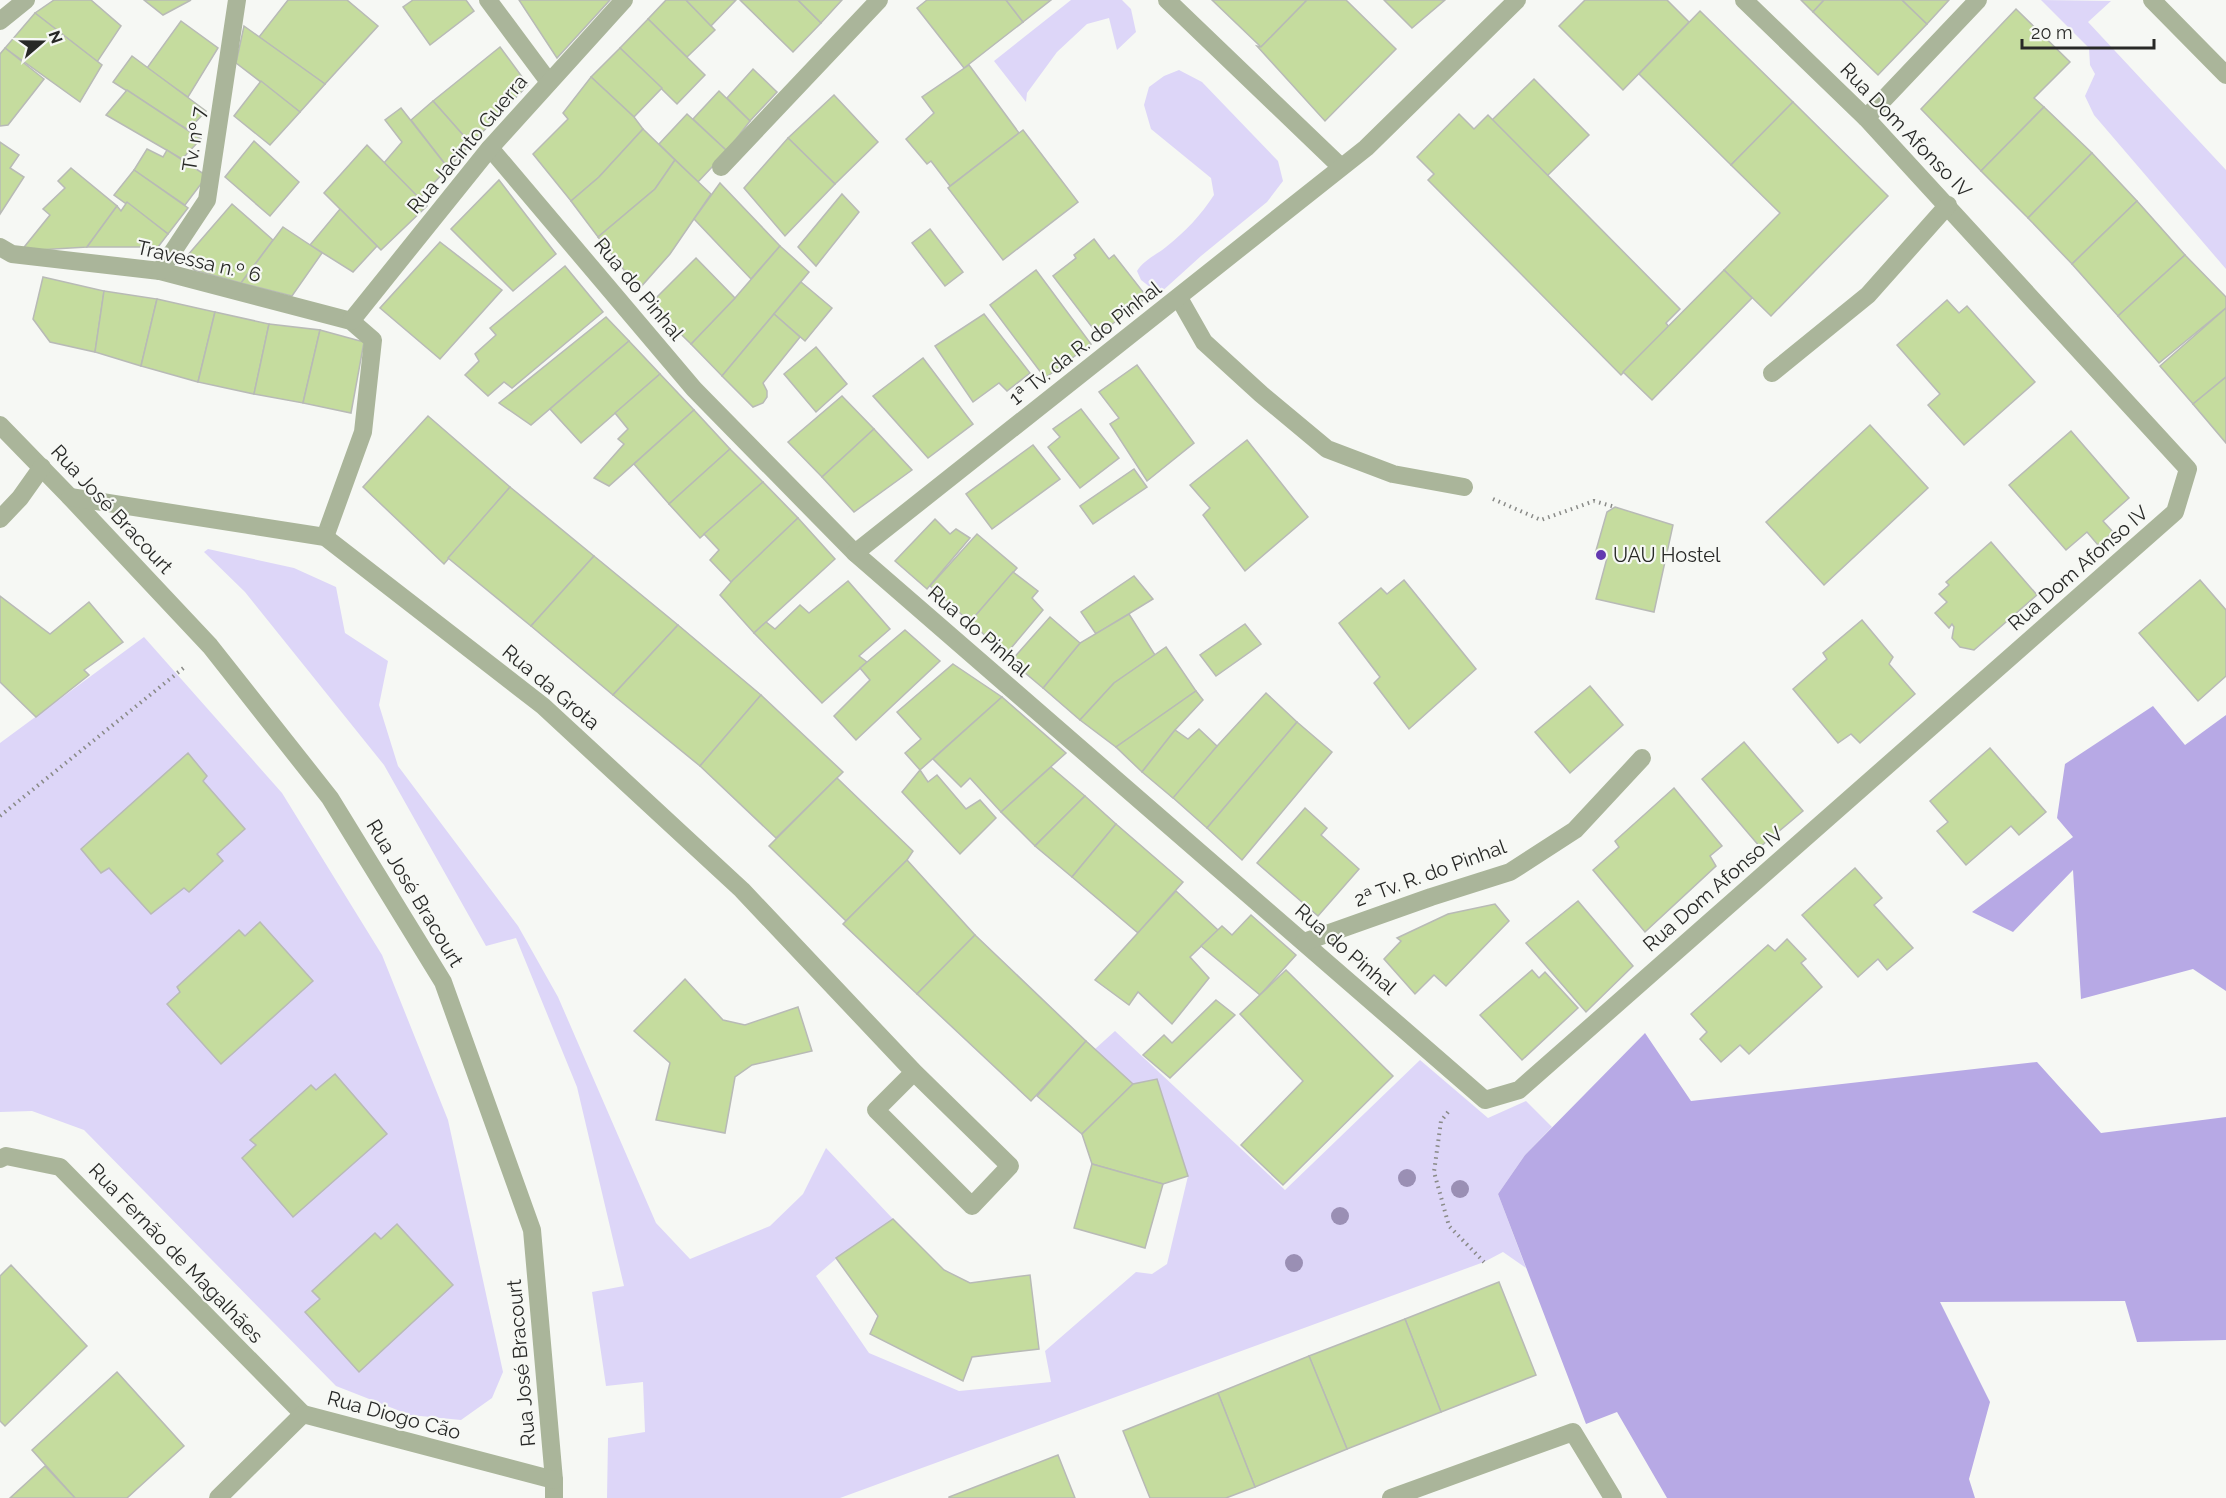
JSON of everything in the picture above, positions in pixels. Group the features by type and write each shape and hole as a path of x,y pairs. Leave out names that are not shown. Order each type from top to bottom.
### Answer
{"street":[{"path":"0,21 26,0"},
{"name":"Tv. nº 7","path":"160,271 207,200 237,0"},
{"path":"488,0 549,82"},
{"name":"Rua Jacinto Guerra","path":"351,321 490,148 624,0"},
{"path":"721,167 879,0"},
{"path":"1167,0 1341,167 1366,148 1517,0"},
{"name":"Rua Dom Afonso IV","path":"1485,1100 1520,1090 2175,512 2187,469 1866,118 1744,0"},
{"path":"1866,118 1978,0"},
{"path":"2152,0 2226,75"},
{"name":"Rua do Pinhal","path":"490,148 694,389 855,553 1485,1100"},
{"name":"1ª Tv. da R. do Pinhal","path":"855,553 1179,298 1341,167"},
{"path":"1772,373 1868,295 1948,205"},
{"name":"Travessa n.º 6","path":"0,247 12,254 160,271 351,321"},
{"path":"1179,298 1204,342 1327,448 1393,474 1464,488"},
{"path":"325,537 363,432 373,340 351,321"},
{"name":"Rua José Bracourt","path":"0,425 210,646 330,798 444,982 532,1230 554,1489"},
{"path":"0,519 20,498 42,467"},
{"name":"Rua da Grota","path":"70,497 325,537 543,706 742,890 914,1072 1010,1166 972,1206 876,1110 914,1072"},
{"name":"2ª Tv. R. do Pinhal","path":"1304,942 1510,872 1575,830 1642,758"},
{"name":"Rua Fernão de Magalhães","path":"0,1159 6,1156 60,1167 303,1414"},
{"name":"Rua Diogo Cão","path":"218,1498 303,1414 554,1489"},
{"path":"1391,1498 1573,1432 1613,1498"}],"path":[{"path":"1464,488 1541,520 1594,501 1615,507"},
{"path":"0,816 210,646"},
{"path":"1468,1084 1442,1121 1434,1172 1449,1226 1484,1262"}],"shaded area":[{"path":"1071,0 1122,0 1131,9 1136,32 1117,50 1109,18 1087,24 1057,52 1027,93 1026,102 994,61"},
{"path":"2041,0 2111,1 2088,22 2226,170 2226,269 2094,115 2085,96 2095,74 2090,65 2089,48"},
{"path":"1179,70 1202,82 1278,161 1283,181 1267,202 1159,294 1141,280 1137,271 1186,229 1214,195 1211,178 1151,129 1144,105 1149,87 1164,76"},
{"path":"208,549 294,568 336,587 345,633 388,661 379,705 398,766 518,926 558,997 656,1223 690,1259 770,1226 803,1194 826,1148 893,1219 837,1258 816,1276 869,1353 959,1391 1051,1382 1045,1351 1136,1272 1152,1274 1167,1264 1188,1176 1157,1079 1133,1084 1095,1049 1115,1031 1285,1190 1420,1060 1488,1118 1526,1101 1552,1127 1525,1155 1498,1194 1526,1268 1503,1252 1484,1262 840,1498 607,1498 608,1438 645,1432 643,1382 606,1386 592,1292 624,1286 577,1087 516,938 486,946 384,765 245,592 204,552"},
{"path":"144,637 282,793 382,955 448,1120 503,1372 492,1398 461,1420 410,1415 336,1386 84,1130 32,1111 0,1112 0,743"},
{"path":"2153,706 2185,745 2226,715 2226,991 2193,969 2081,999 2073,870 2013,932 1972,912 2073,837 2057,818 2065,764"},
{"path":"1645,1033 1691,1101 2037,1062 2101,1133 2226,1117 2226,1340 2137,1342 2125,1301 1940,1302 1990,1402 1969,1479 1975,1498 1667,1498 1617,1412 1586,1424 1498,1194 1525,1155"}],"building":[{"path":"54,0 91,0 121,26 97,62 35,13"},
{"path":"144,0 191,0 163,15"},
{"path":"288,0 347,0 378,26 325,84 259,37"},
{"path":"413,0 466,0 474,11 430,45 403,7"},
{"path":"519,0 610,0 557,58"},
{"path":"666,0 686,0 715,30 687,57 648,19"},
{"path":"686,0 736,0 711,26"},
{"path":"740,0 798,0 821,23 793,52"},
{"path":"798,0 842,0 821,23"},
{"path":"927,0 1006,0 1023,22 964,68 917,8"},
{"path":"1006,0 1051,0 1023,22"},
{"path":"1212,0 1307,0 1261,47"},
{"path":"1307,0 1346,0 1396,49 1325,121 1257,46 1261,47"},
{"path":"1384,0 1445,0 1412,28"},
{"path":"1585,0 1667,0 1689,22 1623,90 1559,26"},
{"path":"1801,0 1824,0 1813,12"},
{"path":"1824,0 1902,0 1927,24 1878,75 1813,12"},
{"path":"1902,0 1949,0 1927,24"},
{"path":"2016,9 2070,62 2034,98 2044,107 1981,171 1921,109"},
{"path":"1700,11 1793,102 1731,165 1639,74"},
{"path":"35,13 102,65 80,102 5,48"},
{"path":"648,19 705,75 677,104 620,48"},
{"path":"181,21 218,48 188,97 147,68"},
{"path":"244,26 325,84 300,112 236,63"},
{"path":"500,47 528,85 471,144 433,101"},
{"path":"5,48 44,79 8,125 0,126 0,54"},
{"path":"620,48 662,88 634,117 591,77"},
{"path":"132,56 206,111 188,130 113,82"},
{"path":"969,65 1019,133 950,186 931,161 927,164 906,139 934,113 922,97"},
{"path":"753,69 777,92 750,121 727,98"},
{"path":"591,77 634,117 643,129 599,177 571,201 533,154 568,119 563,113"},
{"path":"1534,79 1589,135 1547,176 1492,120"},
{"path":"261,81 300,112 270,145 234,116"},
{"path":"127,90 201,139 182,159 106,115"},
{"path":"719,91 750,121 727,151 693,119"},
{"path":"834,95 878,142 835,184 788,138"},
{"path":"433,101 471,144 448,168 411,120"},
{"path":"1793,102 1888,196 1771,316 1724,270 1780,213 1731,165"},
{"path":"2044,107 2092,153 2028,218 1981,171"},
{"path":"401,108 448,168 419,199 384,163 402,142 385,120"},
{"path":"687,114 727,151 698,182 659,144"},
{"path":"1459,114 1474,129 1488,115 1680,309 1666,323 1669,327 1621,375 1428,180 1434,174 1417,157"},
{"path":"643,129 675,160 655,189 598,237 571,201 599,177"},
{"path":"1023,130 1078,202 1003,260 948,188"},
{"path":"788,138 835,184 785,236 744,188"},
{"path":"254,141 299,182 270,216 225,177"},
{"path":"0,142 19,155 10,168 24,177 0,214"},
{"path":"367,145 427,206 381,250 324,193"},
{"path":"147,149 163,157 167,150 207,176 185,205 134,170"},
{"path":"2092,153 2137,201 2072,264 2028,218"},
{"path":"675,160 711,194 670,254 639,289 598,237 655,189"},
{"path":"71,168 117,206 87,247 21,251 50,215 43,209 65,188 58,181"},
{"path":"134,170 188,208 168,234 114,195"},
{"path":"499,180 556,254 513,291 451,229"},
{"path":"720,183 780,246 751,279 694,219"},
{"path":"842,194 859,212 816,266 798,247"},
{"path":"2137,201 2185,255 2118,316 2072,264"},
{"path":"127,202 168,234 158,247 87,247 117,206 121,211"},
{"path":"232,204 273,240 241,283 194,270 187,256"},
{"path":"340,209 377,246 353,272 310,245"},
{"path":"283,227 322,253 292,296 241,283"},
{"path":"930,229 963,272 945,286 912,243"},
{"path":"1094,239 1109,259 1114,255 1147,297 1098,335 1053,276 1076,258 1074,255"},
{"path":"440,242 502,290 440,359 380,308"},
{"path":"780,246 809,272 722,376 691,344"},
{"path":"2185,255 2226,297 2226,308 2159,363 2118,316"},
{"path":"696,258 735,298 691,344 650,304"},
{"path":"565,266 603,312 512,388 504,382 488,396 465,375 479,361 475,354 496,335 490,328"},
{"path":"1036,270 1091,344 1045,378 990,305"},
{"path":"1724,270 1752,298 1652,400 1623,372"},
{"path":"43,277 104,291 95,352 50,342 33,319"},
{"path":"801,282 832,308 805,341 774,314"},
{"path":"104,291 157,299 141,366 95,352"},
{"path":"157,299 215,312 198,382 141,366"},
{"path":"1947,300 1959,313 1967,306 2035,382 1964,445 1928,405 1940,394 1897,345"},
{"path":"2226,308 2226,377 2193,404 2160,366"},
{"path":"215,312 269,324 254,394 198,382"},
{"path":"774,314 800,337 763,383 767,397 763,403 753,407 722,376"},
{"path":"984,314 1030,373 1007,391 999,383 973,402 935,346"},
{"path":"606,317 629,341 531,425 499,403"},
{"path":"269,324 320,330 303,403 254,394"},
{"path":"320,330 364,342 351,413 303,403"},
{"path":"629,341 660,374 581,443 550,409"},
{"path":"816,347 847,384 816,412 784,374"},
{"path":"923,358 973,424 928,458 873,396"},
{"path":"1137,365 1194,443 1147,481 1110,424 1119,418 1099,392"},
{"path":"660,374 694,410 609,486 594,478 624,444 618,439 628,429 615,413"},
{"path":"2226,377 2226,443 2193,404"},
{"path":"842,396 874,429 822,477 788,442"},
{"path":"1081,409 1119,458 1080,488 1048,447 1060,437 1053,429"},
{"path":"694,410 730,449 669,504 634,464"},
{"path":"428,416 510,487 444,564 363,487"},
{"path":"1870,425 1928,488 1824,585 1766,522"},
{"path":"874,429 912,470 854,512 822,477"},
{"path":"2071,431 2129,498 2103,521 2113,532 2098,545 2087,532 2066,550 2009,485"},
{"path":"1247,440 1308,517 1245,571 1203,515 1210,508 1190,485"},
{"path":"1033,445 1060,479 992,529 966,494"},
{"path":"730,449 763,482 700,538 669,504"},
{"path":"1134,469 1147,487 1093,524 1080,506"},
{"path":"763,482 798,518 731,582 710,560 719,550 704,534"},
{"path":"510,487 594,556 531,626 448,558"},
{"path":"1615,507 1673,525 1654,612 1596,599 1607,558 1595,554 1607,512"},
{"path":"798,518 835,559 754,633 720,595"},
{"path":"935,519 950,534 956,529 970,538 927,589 895,561"},
{"path":"977,534 1017,568 970,622 930,586"},
{"path":"1991,542 2037,595 1974,650 1960,647 1952,638 1954,627 1952,624 1949,628 1935,613 1947,602 1939,594 1949,585 1946,582"},
{"path":"594,556 678,625 613,695 531,626"},
{"path":"1013,572 1038,591 1032,598 1043,610 1006,654 970,622"},
{"path":"1134,576 1153,599 1096,634 1081,612"},
{"path":"1404,580 1476,669 1409,729 1374,683 1380,677 1339,623 1381,588 1387,594"},
{"path":"2200,580 2226,610 2226,676 2198,701 2139,633"},
{"path":"848,581 890,629 859,656 867,662 822,703 754,633 766,622 775,629 800,605 809,613"},
{"path":"0,596 50,634 89,602 123,642 84,670 89,675 36,717 0,682"},
{"path":"1129,614 1155,655 1114,683 1080,720 1043,688 1080,643"},
{"path":"1050,617 1080,643 1043,688 1011,661"},
{"path":"1862,620 1893,657 1889,664 1915,694 1860,743 1851,734 1838,743 1793,689 1827,659 1823,653"},
{"path":"1245,624 1261,644 1216,676 1200,655"},
{"path":"678,625 761,695 700,766 613,695"},
{"path":"905,630 940,661 856,740 834,716 870,680 860,668"},
{"path":"1166,647 1196,691 1116,747 1080,720 1114,683"},
{"path":"953,664 1002,697 920,770 905,753 921,739 897,712"},
{"path":"1590,686 1623,725 1570,773 1535,732"},
{"path":"1196,691 1203,700 1175,730 1142,772 1116,747"},
{"path":"1266,693 1297,722 1207,828 1171,796"},
{"path":"761,695 843,772 776,838 700,766"},
{"path":"1002,697 1066,753 1001,812 970,778 961,787 933,759"},
{"path":"1297,722 1332,752 1242,860 1207,828"},
{"path":"1199,729 1217,746 1173,798 1142,772 1175,730 1188,739"},
{"path":"1744,742 1803,811 1760,847 1702,779"},
{"path":"1990,748 2046,812 2019,835 2011,826 1966,865 1937,831 1948,822 1930,801"},
{"path":"188,753 207,776 203,781 245,829 217,854 223,861 189,892 184,888 151,914 109,868 101,873 81,849"},
{"path":"1051,767 1085,796 1035,846 1001,812"},
{"path":"920,770 928,782 937,775 966,809 980,800 996,818 960,854 902,792"},
{"path":"837,778 913,851 907,860 846,921 769,846"},
{"path":"1674,788 1722,846 1710,856 1716,866 1645,932 1593,870 1619,847 1615,841"},
{"path":"1085,796 1116,824 1072,877 1035,846"},
{"path":"1305,808 1327,828 1321,835 1359,869 1318,916 1257,863"},
{"path":"1116,824 1183,882 1138,933 1072,877"},
{"path":"907,860 975,935 917,994 843,924"},
{"path":"1855,868 1882,898 1874,905 1913,948 1887,970 1878,959 1858,977 1802,915"},
{"path":"1176,891 1218,930 1190,957 1209,978 1172,1024 1138,992 1129,1005 1095,980"},
{"path":"1578,901 1633,966 1586,1012 1526,943"},
{"path":"1495,904 1509,921 1446,986 1434,975 1415,994 1384,959 1401,941 1397,938 1448,914"},
{"path":"1251,915 1296,955 1260,995 1201,946 1222,926 1232,935"},
{"path":"260,922 313,981 221,1064 167,1004 180,992 177,987 239,930 245,936"},
{"path":"975,935 1086,1041 1031,1101 917,994"},
{"path":"1787,939 1806,959 1801,963 1822,987 1749,1054 1740,1045 1721,1062 1700,1039 1707,1032 1691,1014 1768,945 1775,951"},
{"path":"1286,970 1393,1076 1283,1185 1241,1145 1303,1081 1240,1014"},
{"path":"1532,970 1539,978 1545,972 1578,1008 1522,1060 1480,1015"},
{"path":"685,979 723,1020 745,1025 798,1007 812,1051 752,1065 735,1077 725,1133 656,1120 670,1063 634,1031"},
{"path":"1216,1000 1235,1015 1170,1078 1143,1055 1164,1035 1172,1043"},
{"path":"1086,1041 1133,1084 1082,1134 1037,1096"},
{"path":"335,1074 387,1134 293,1217 242,1158 256,1145 250,1140 311,1085 316,1090"},
{"path":"1157,1079 1188,1176 1163,1184 1092,1164 1082,1134 1133,1084"},
{"path":"1092,1164 1163,1184 1145,1248 1074,1228"},
{"path":"893,1219 944,1270 970,1283 1030,1275 1039,1349 972,1357 963,1381 870,1334 878,1316 836,1258"},
{"path":"397,1224 453,1285 359,1372 305,1312 320,1299 312,1291 375,1233 381,1239"},
{"path":"11,1265 87,1346 5,1426 0,1421 0,1276"},
{"path":"1499,1282 1536,1375 1441,1412 1405,1319"},
{"path":"1405,1319 1441,1412 1347,1449 1309,1356"},
{"path":"1309,1356 1347,1449 1255,1487 1218,1393"},
{"path":"117,1372 184,1446 127,1498 75,1498 32,1450"},
{"path":"1218,1393 1255,1487 1226,1498 1150,1498 1123,1431"},
{"path":"1058,1455 1075,1498 949,1498 949,1497"},
{"path":"45,1466 75,1498 10,1498"}],"place":[{"name":"UAU Hostel","path":"1601,555"}]}
